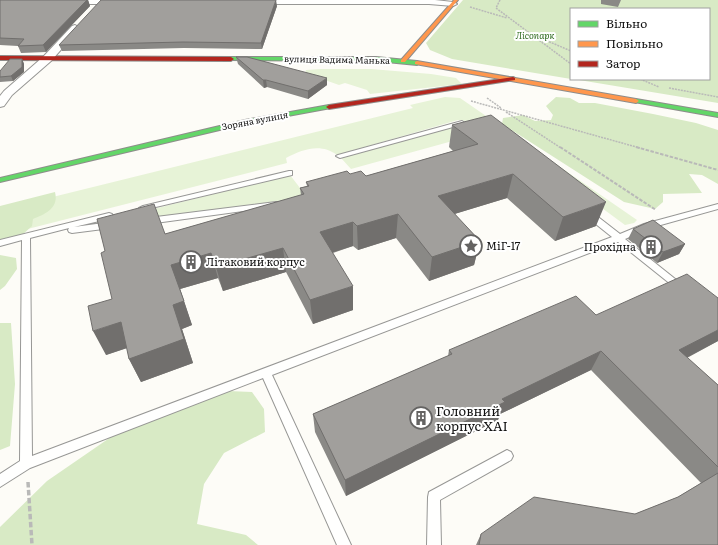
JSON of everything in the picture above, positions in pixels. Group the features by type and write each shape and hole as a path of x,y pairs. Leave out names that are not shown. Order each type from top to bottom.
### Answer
{"main road":[{"path":"403,61 454,2"},
{"name":"вулиця Вадима Манька","path":"0,58 359,59 403,61 718,115"},
{"name":"Зоряна вулиця","path":"0,180 245,122 365,100 513,79"}],"street":[{"path":"58,2 132,2"},
{"path":"91,12 100,2"},
{"path":"248,2 454,2"},
{"path":"0,104 8,93 47,58 80,23"}],"lane":[{"path":"340,156 463,123 470,125"},
{"path":"134,210 289,173"},
{"path":"137,222 286,203"},
{"path":"0,481 26,464 619,238 646,226 718,206"},
{"path":"582,208 688,294"},
{"path":"0,243 119,214"},
{"path":"26,236 121,224"},
{"path":"26,236 26,464"},
{"path":"266,373 344,545"},
{"path":"434,545 434,497 507,456"}],"path":[{"path":"500,0 496,8 570,63"},
{"path":"467,6 510,18"},
{"path":"534,36 570,51"},
{"path":"642,80 659,87 644,84"},
{"path":"666,88 718,96"},
{"path":"485,97 672,220"},
{"path":"469,100 718,170"},
{"path":"26,464 32,545"}],"green space":[{"name":"Лісопарк","path":"463,0 718,0 718,103 579,80 710,80 710,8 570,8 570,79 452,59 430,50 426,43"},
{"path":"371,69 431,74 456,78 462,84 370,94 367,90 345,83 339,85 305,73 306,70"},
{"path":"445,97 460,98 637,220 634,223 625,225 493,128 477,122 458,120 337,155 325,149 318,148 305,150 286,158 287,163 0,236 0,210 413,108 410,105"},
{"path":"556,97 570,98 579,103 595,103 653,114 696,123 718,130 718,184 702,175 689,174 702,193 663,194 663,202 655,209 624,202 502,124 503,118 523,115 535,121 551,120 553,115 546,106"},
{"path":"458,126 478,134 351,169 341,158"},
{"path":"290,175 307,197 77,228"},
{"path":"55,192 55,202 50,210 33,219 32,226 21,236 0,242 0,206"},
{"path":"0,255 16,258 17,269 5,286 0,290"},
{"path":"0,323 11,323 15,384 10,446 0,450"},
{"path":"228,391 252,392 264,409 265,432 224,453 204,484 197,524 246,535 258,545 0,545 0,527 47,481 124,428"}],"building":[{"path":"0,0 87,0 43,45 18,46 24,39 0,38"},
{"path":"101,0 276,0 261,43 183,42 59,45"},
{"path":"236,57 247,57 327,78 308,91 263,80"},
{"path":"10,59 22,59 22,67 11,76 0,77 0,71"},
{"path":"491,115 606,202 563,217 513,174 438,196 480,241 432,257 398,214 357,226 353,222 320,232 353,286 310,300 283,248 216,267 211,253 171,265 184,301 173,305 184,339 129,359 121,322 93,331 88,306 112,299 101,253 105,251 97,219 154,204 165,234 304,194 300,188 309,186 306,182 347,171 350,174 361,171 366,176 478,144 452,125"},
{"path":"653,220 685,244 663,252 633,229"},
{"name":"Головний корпус ХАІ","path":"687,274 718,298 718,330 679,350 718,385 718,467 601,351 502,399 505,402 345,480 313,414 452,354 449,350 576,296 596,315"},
{"path":"718,473 718,545 479,545 481,534 534,497 635,514 678,497"}],"traffic: fast":[{"path":"231,59 376,59 417,63"},
{"path":"636,101 718,115"},
{"path":"0,180 245,122 329,107"}],"traffic: slow":[{"path":"403,61 456,0"},
{"path":"417,63 636,101"}],"traffic: jam":[{"path":"0,58 231,59"},
{"path":"329,107 513,79"}],"place":[{"name":"МіГ-17","path":"471,246"},
{"name":"Прохідна","path":"651,247"},
{"name":"Літаковий корпус","path":"191,262"},
{"name":"Головний корпус ХАІ","path":"421,418"}]}
